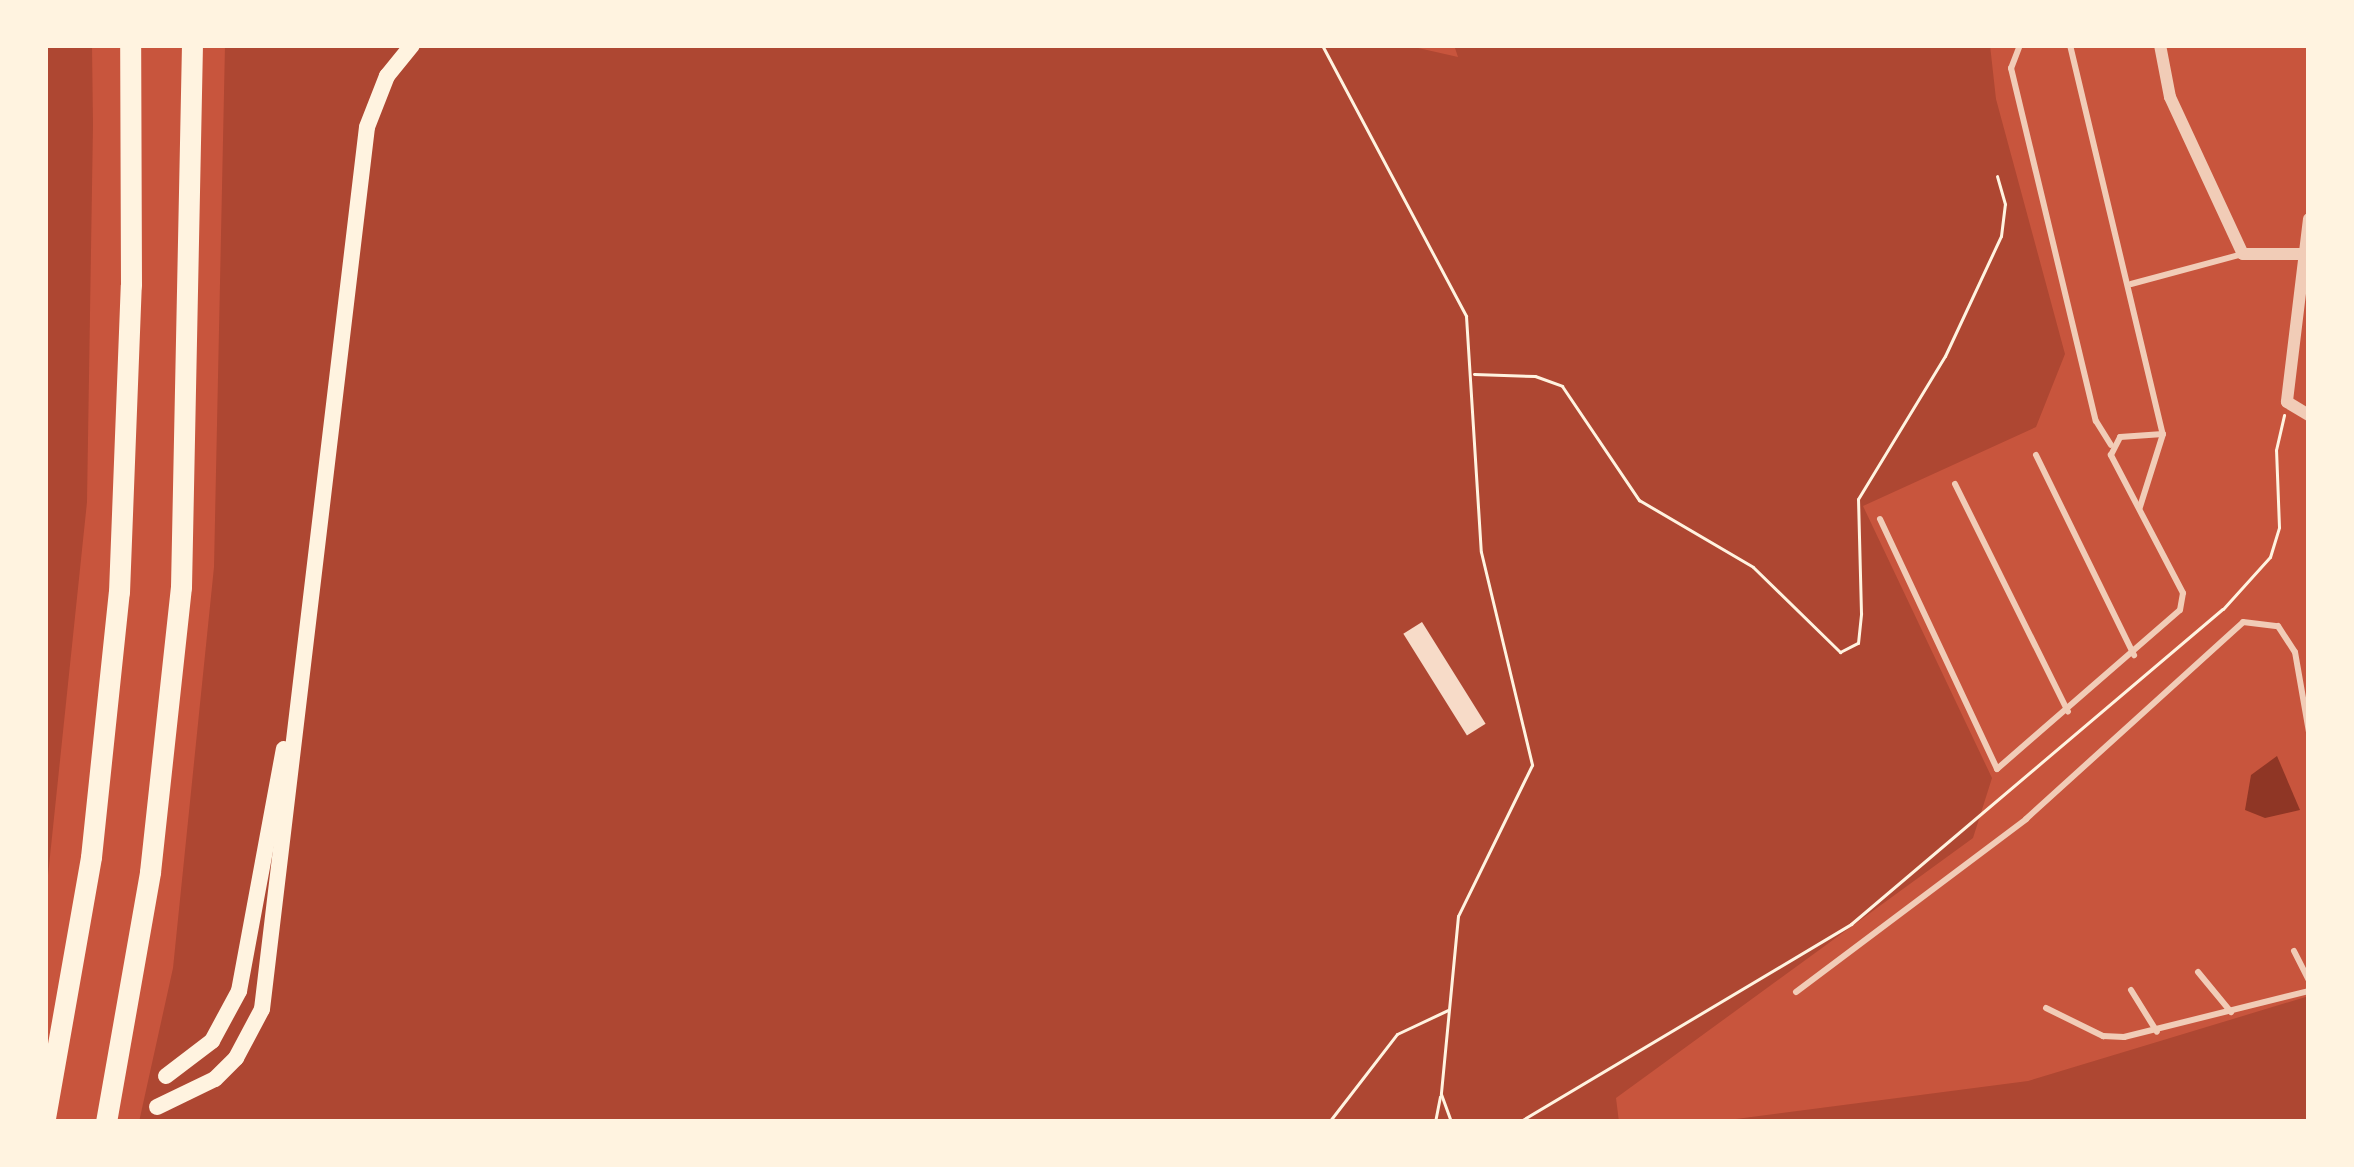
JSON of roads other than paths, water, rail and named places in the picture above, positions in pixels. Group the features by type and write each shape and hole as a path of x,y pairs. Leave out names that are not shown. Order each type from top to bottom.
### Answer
{"highway":[{"path":"45,1118 91,857 119,592 131,307 130,45"},
{"path":"106,1122 153,851 181,587 192,45"}],"main road":[{"path":"157,1106 214,1079 236,1058 262,1009 290,818 291,725 367,127 387,76 412,45"},
{"path":"166,1076 212,1041 238,991 268,811 291,725"}],"street":[{"path":"2160,45 2170,97 2243,254 2305,254"},
{"path":"2309,219 2287,402 2309,415"}],"lane":[{"path":"1880,519 1997,770 2134,655 2184,602 2096,421 2011,68 2020,45"},
{"path":"2070,45 2131,284 2163,434 2139,508"},
{"path":"2131,284 2243,254"},
{"path":"2111,445 2163,434"},
{"path":"2036,454 2134,655"},
{"path":"1954,484 2068,712"},
{"path":"1796,992 2026,819 2243,622 2278,626 2295,652 2309,732"},
{"path":"2294,951 2309,981"},
{"path":"2198,972 2231,1012"},
{"path":"2131,990 2157,1032"},
{"path":"2046,1008 2103,1036 2157,1032 2309,991"}]}
